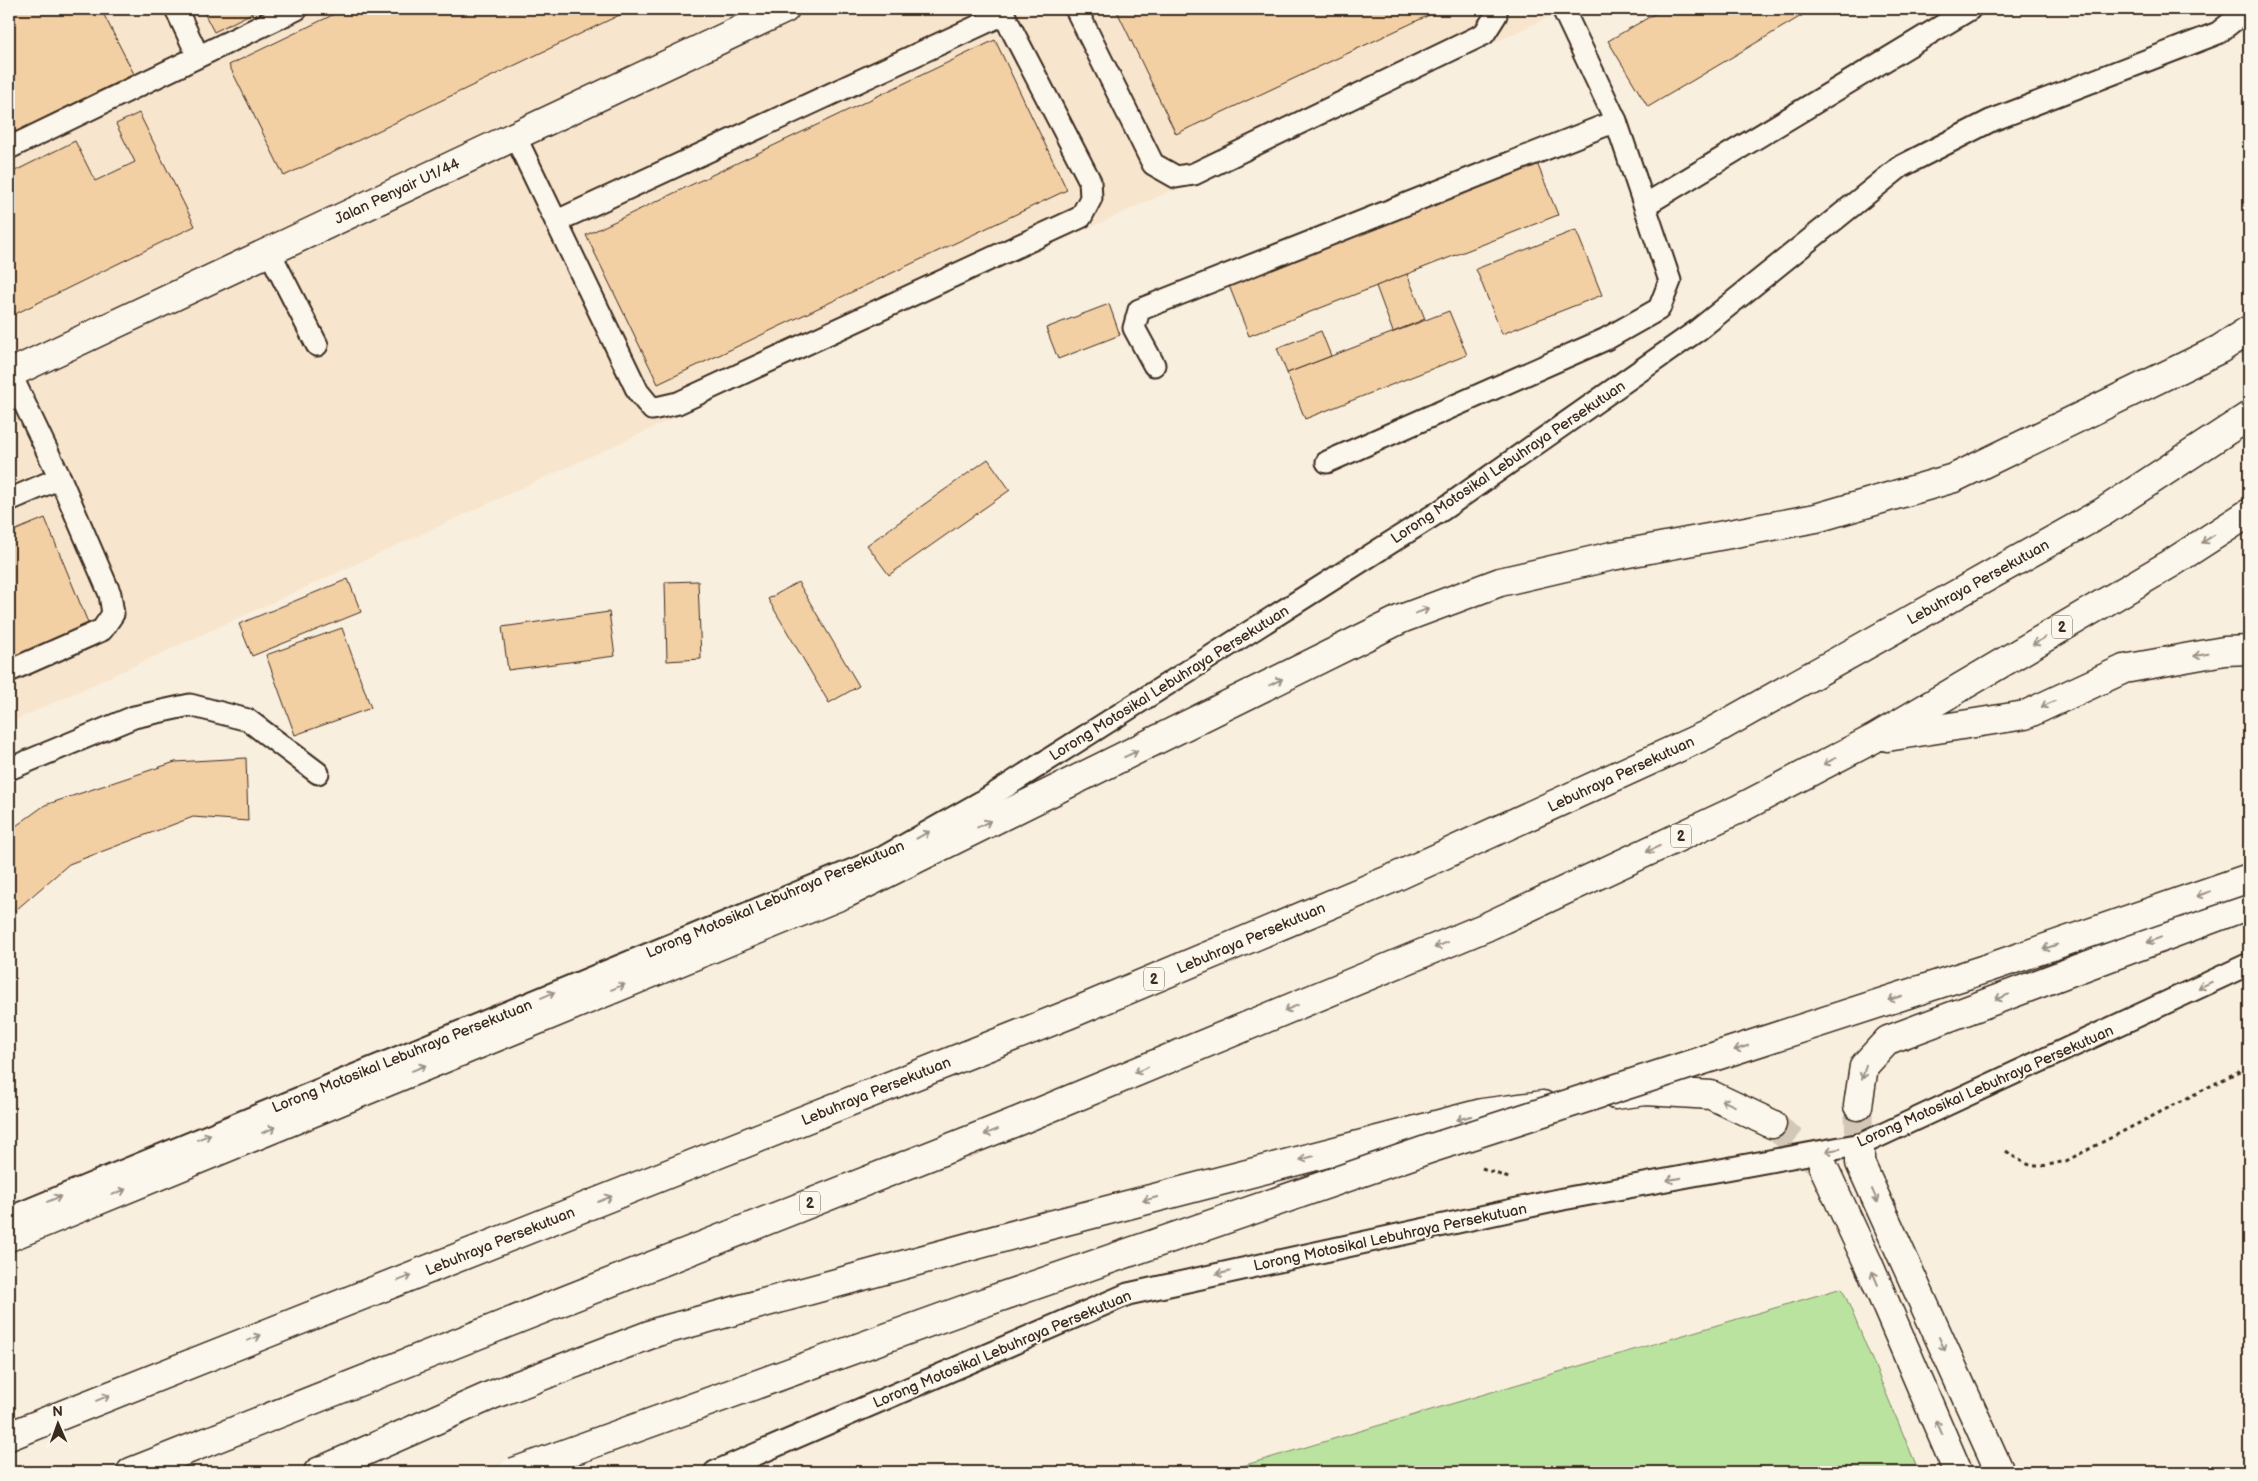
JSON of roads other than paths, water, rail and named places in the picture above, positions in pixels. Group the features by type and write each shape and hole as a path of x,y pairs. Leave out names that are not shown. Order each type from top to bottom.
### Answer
{"main road":[{"name":"Jalan Penyair U1/44","path":"9,374 785,9"},
{"path":"9,1237 846,893 1401,619 1500,582 1612,556 1816,518 1954,478 2220,349 2249,330"},
{"name":"Lebuhraya Persekutuan","path":"9,1436 1070,1014 1391,879 1706,735 2103,512 2249,416"},
{"name":"2","path":"131,1472 1018,1121 1486,927 1739,809 1873,739 2170,564 2249,513"},
{"path":"1873,739 2025,715 2124,669 2224,651 2249,650"},
{"path":"514,1472 965,1310 1432,1148 1988,968 2249,878"},
{"path":"1858,1106 1864,1066 1888,1040 2249,905"},
{"path":"318,1472 492,1394 657,1332 1031,1230 1482,1113 1646,1090 1711,1095 1772,1124"},
{"path":"1860,1150 1860,1163 2000,1472"},
{"path":"1823,1166 1872,1272 1958,1472"}],"lane":[{"path":"176,9 198,56"},
{"path":"9,148 297,9"},
{"path":"1076,9 1153,164 1176,177 1194,174 1484,34 1496,15 1496,9"},
{"path":"1327,462 1606,339 1659,310 1670,281 1616,121 1563,9"},
{"path":"1645,205 1970,9"},
{"name":"Lorong Motosikal Lebuhraya Persekutuan","path":"9,1218 884,856 983,801 1442,510 1698,330 1900,167 1990,121 2218,33 2248,9"},
{"path":"515,136 638,392 652,408 678,403 1081,217 1091,198 1090,181 1002,11 557,221"},
{"path":"1154,365 1134,328 1139,310 1616,121"},
{"path":"269,251 317,345"},
{"path":"9,374 60,478 110,594 112,614 102,630 9,671"},
{"path":"9,500 60,478"},
{"path":"9,770 134,717 190,705 248,720 318,773"},
{"name":"Lorong Motosikal Lebuhraya Persekutuan","path":"716,1472 1128,1294 1563,1199 1862,1144 2249,964"}],"tunnel":[{"path":"1858,1106 1860,1150"},
{"path":"1772,1124 1823,1166"}]}
